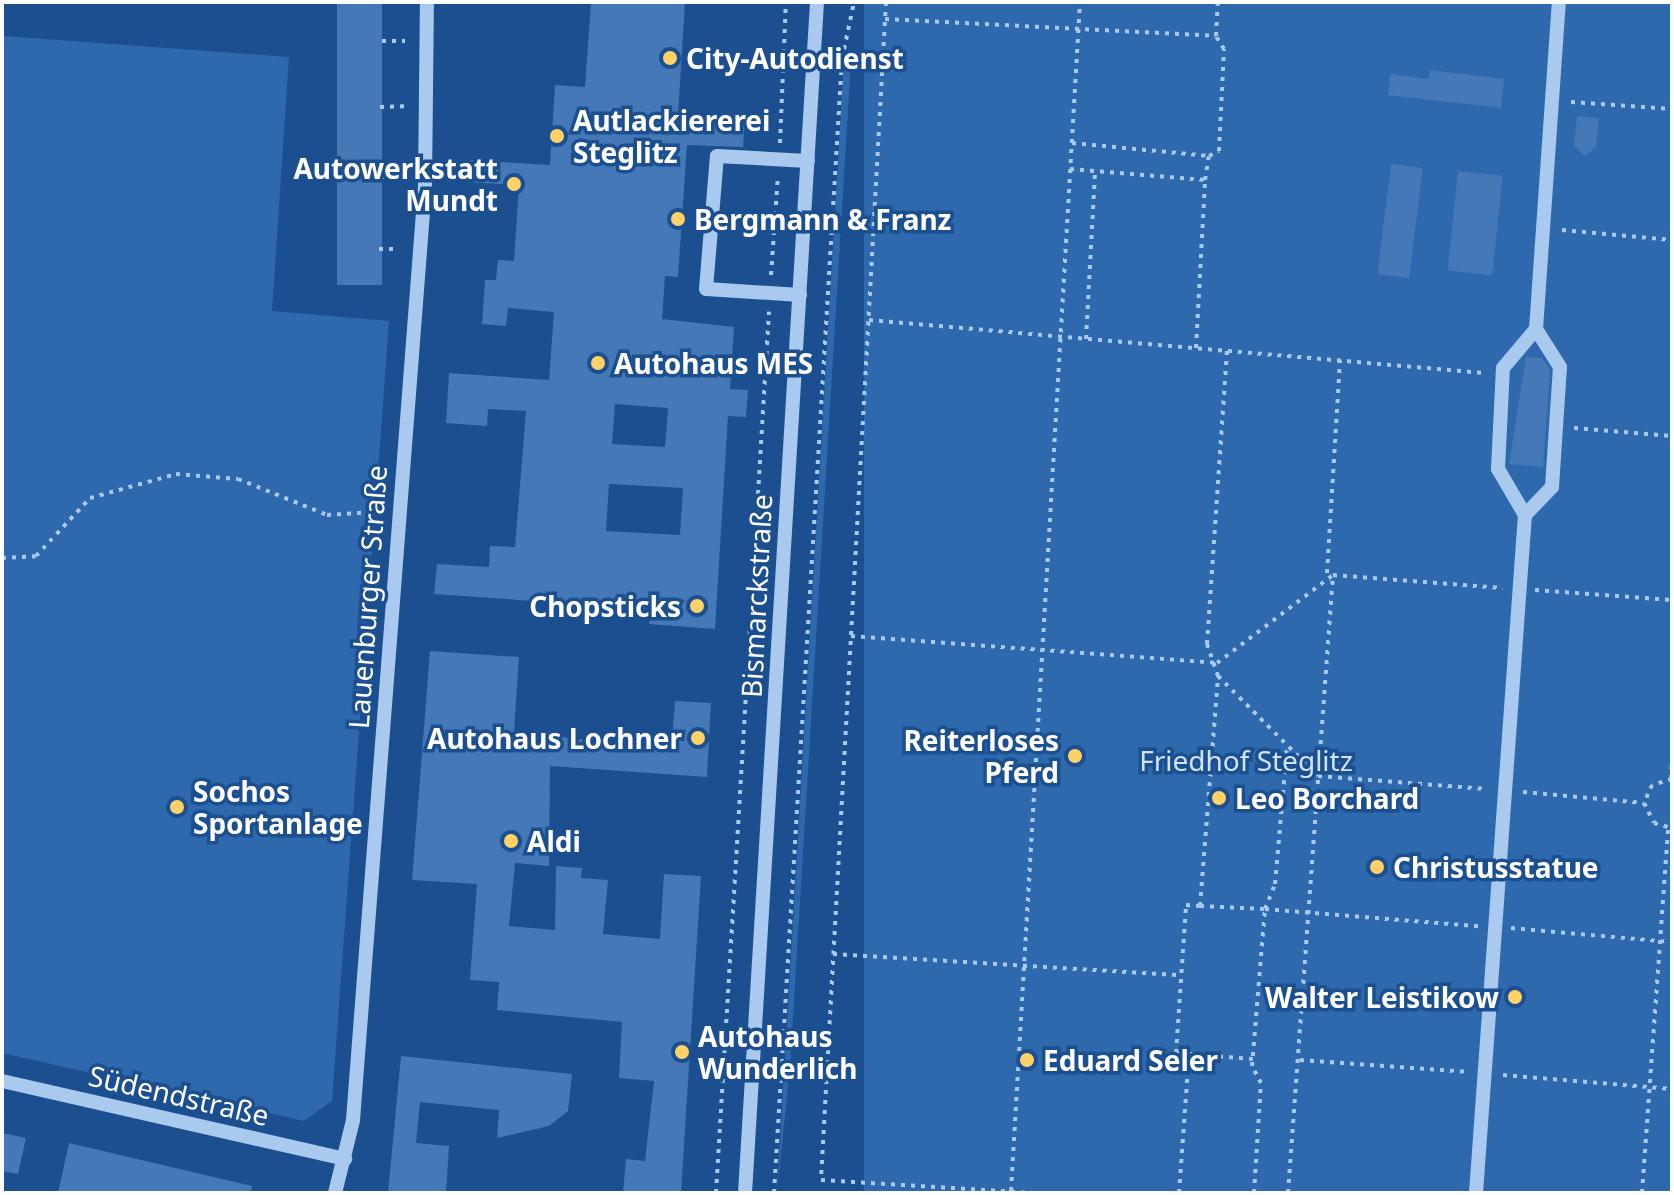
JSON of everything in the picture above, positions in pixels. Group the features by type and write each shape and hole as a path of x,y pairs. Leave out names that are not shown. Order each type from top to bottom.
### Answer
{"street":[{"name":"Lauenburger Straße","path":"335,1193 345,1159 425,186 427,2"},
{"name":"Bismarckstraße","path":"745,1193 817,2"},
{"path":"1476,1193 1525,515 1498,469 1503,375 1536,329 1559,2"},
{"path":"800,295 706,289 717,156 808,161"},
{"path":"1525,515 1552,487 1560,367 1536,329"},
{"name":"Südendstraße","path":"2,1081 345,1159"}],"path":[{"path":"716,1193 786,2"},
{"path":"774,1193 842,59 854,2"},
{"path":"886,2 821,1180 1033,1193"},
{"path":"1011,1192 1080,2"},
{"path":"1072,143 1209,156 1219,151 1224,49 1216,36 1218,2"},
{"path":"885,19 1216,36"},
{"path":"382,41 405,41"},
{"path":"1552,101 1672,109"},
{"path":"380,107 404,106"},
{"path":"1196,348 1209,156"},
{"path":"1070,169 1205,180"},
{"path":"1086,339 1095,171"},
{"path":"380,177 401,177"},
{"path":"1543,228 1672,240"},
{"path":"379,249 397,249"},
{"path":"869,320 1503,375"},
{"path":"1200,906 1218,676 1217,663 1207,644 1227,351"},
{"path":"1288,1193 1318,776 1340,360"},
{"path":"1575,414 1574,429 1672,436"},
{"path":"2,558 36,556 90,498 176,474 238,479 327,515 374,512"},
{"path":"851,636 1217,663 1330,574 1672,600"},
{"path":"1218,676 1318,776 1644,803"},
{"path":"1254,1193 1261,1083 1253,1059 1265,909 1275,884 1287,747"},
{"path":"1642,1193 1670,828 1649,817 1644,803 1652,785 1671,779 1672,762"},
{"path":"1253,1059 1176,1053 1186,905 1303,912"},
{"path":"1660,941 1672,942"},
{"path":"833,954 1181,975"},
{"path":"1179,1193 1189,1054"}],"green space":[{"name":"Friedhof Steglitz","path":"864,2 1672,2 1672,1193 864,1193"},
{"name":"Sochos Sportanlage","path":"3,36 289,57 272,311 389,321 332,1101 304,1121 2,1053"},
{"path":"844,61 851,61 790,1067 777,1193"}],"building":[{"path":"337,2 382,2 382,285 337,285"},
{"path":"591,2 685,2 678,116 745,120 743,147 687,145 678,277 665,276 662,319 734,327 730,389 748,390 746,417 728,416 715,629 649,624 650,609 434,594 437,564 489,567 490,546 515,547 526,411 488,409 487,426 446,423 449,373 549,380 554,312 508,308 506,326 482,324 485,280 496,280 498,260 514,261 519,185 464,182 466,160 550,165 555,85 585,87","holes":["615,404 668,408 665,447 612,444","609,484 683,488 680,535 606,531"]},
{"path":"1430,70 1504,79 1501,108 1388,95 1390,74 1429,79"},
{"path":"1577,116 1599,118 1596,147 1585,156 1574,146"},
{"path":"1391,164 1423,168 1409,278 1377,274"},
{"path":"1458,171 1503,176 1492,275 1448,270"},
{"path":"1526,357 1542,358 1550,370 1543,467 1509,464"},
{"path":"430,651 519,657 514,731 653,748 672,740 675,701 711,703 707,777 550,766 549,866 515,863 509,926 555,930 556,866 582,868 581,878 608,880 603,934 660,939 664,874 701,876 681,1193 623,1193 626,1159 645,1161 654,1081 619,1078 622,1022 497,1010 499,982 470,980 477,884 412,880"},
{"path":"401,1056 572,1074 568,1111 549,1126 497,1138 499,1110 420,1102 416,1143 449,1146 446,1193 388,1193"},
{"path":"2,1133 26,1138 18,1174 2,1171"},
{"path":"69,1143 252,1186 251,1193 58,1193"}],"place":[{"name":"City-Autodienst","path":"670,58"},
{"name":"Autlackiererei Steglitz","path":"557,136"},
{"name":"Autowerkstatt Mundt","path":"514,184"},
{"name":"Bergmann & Franz","path":"678,219"},
{"name":"Autohaus MES","path":"598,363"},
{"name":"Chopsticks","path":"697,606"},
{"name":"Autohaus Lochner","path":"698,738"},
{"name":"Reiterloses Pferd","path":"1075,756"},
{"name":"Leo Borchard","path":"1219,798"},
{"name":"Sochos Sportanlage","path":"177,807"},
{"name":"Aldi","path":"511,841"},
{"name":"Christusstatue","path":"1377,867"},
{"name":"Walter Leistikow","path":"1515,997"},
{"name":"Autohaus Wunderlich","path":"682,1052"},
{"name":"Eduard Seler","path":"1027,1060"}]}
